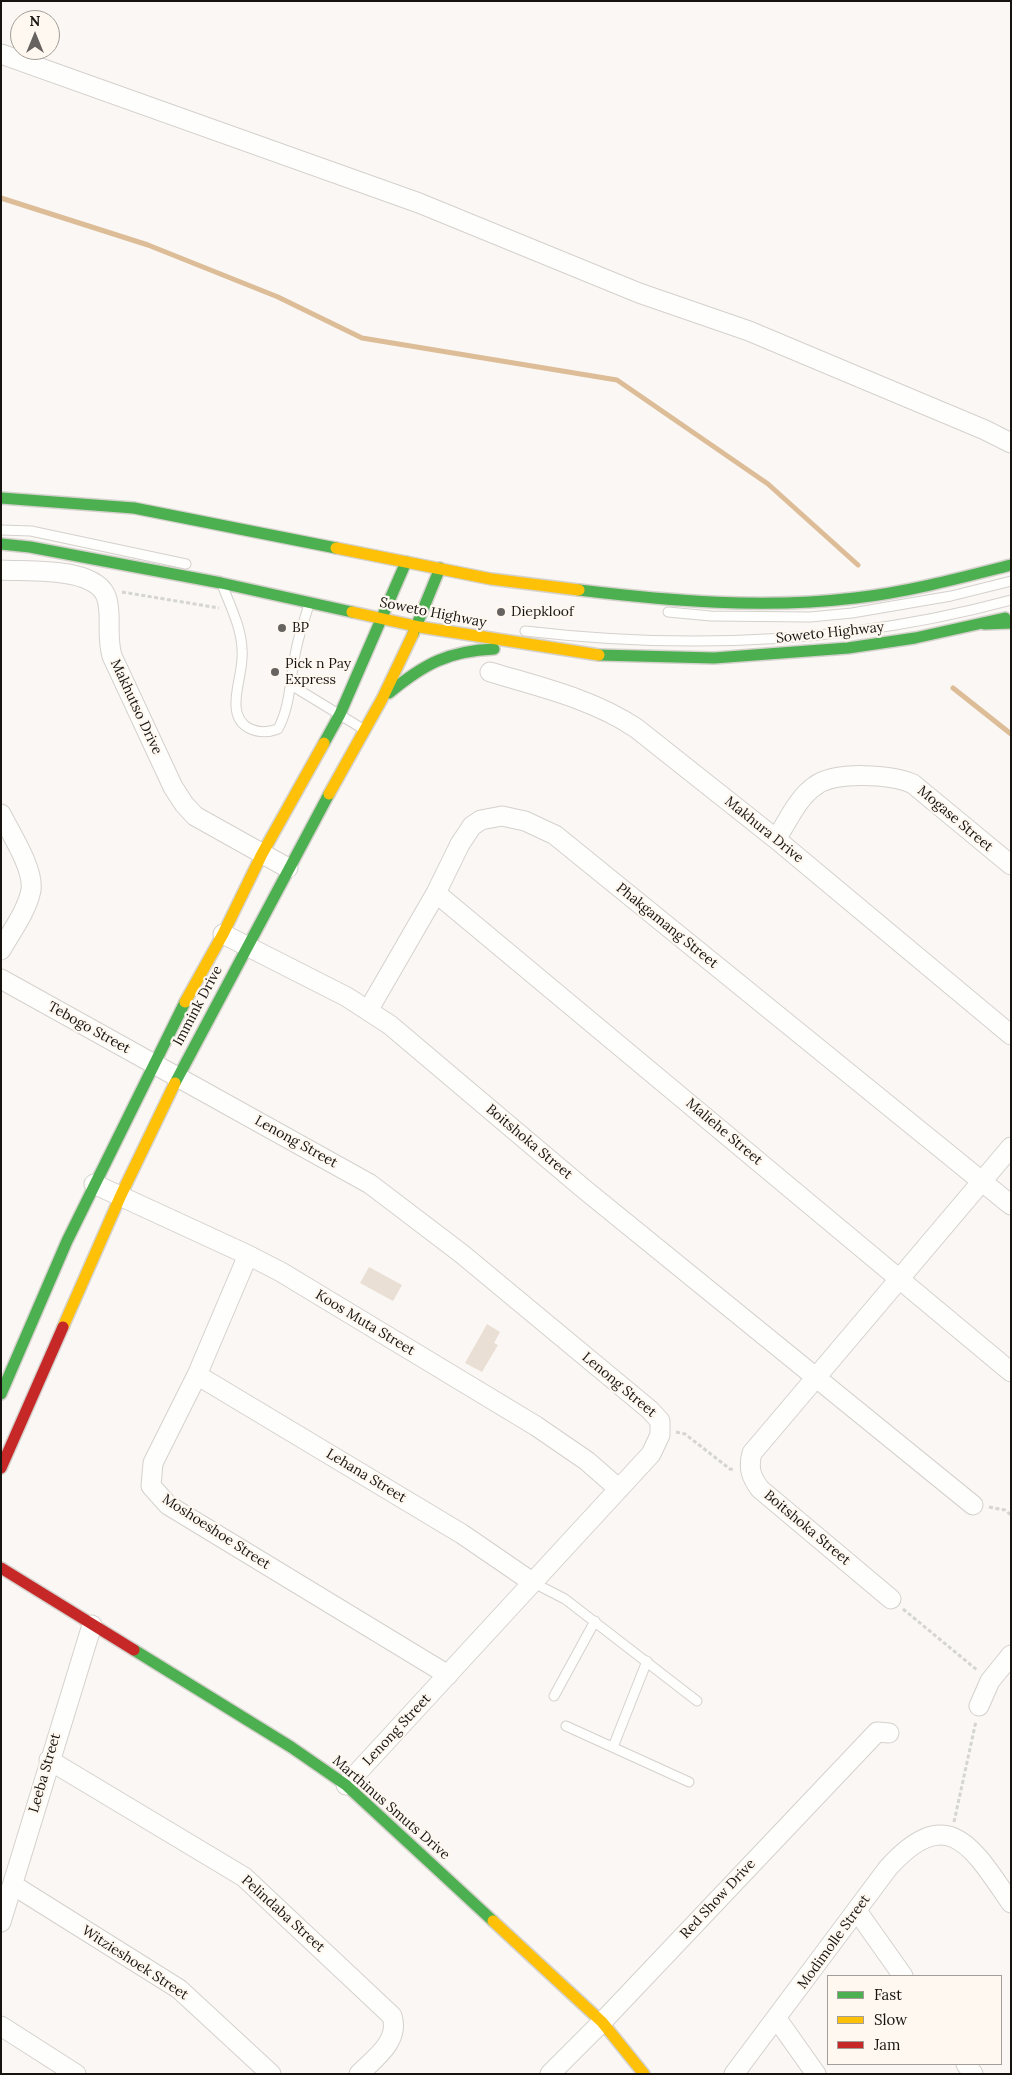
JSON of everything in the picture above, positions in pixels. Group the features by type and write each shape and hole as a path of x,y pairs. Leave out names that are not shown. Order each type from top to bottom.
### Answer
{"main road":[{"path":"1,498 62,500 134,508 406,562 541,586 700,600 761,603 855,598 902,590 1011,565"},
{"name":"Soweto Highway","path":"1,544 30,547 310,602 386,610 417,626 550,650 597,656 665,658 752,656 848,648 984,624 1011,616"},
{"name":"Immink Drive","path":"1,1394 67,1241 94,1184 153,1064 223,934 262,854 340,714 406,562"},
{"name":"Immink Drive","path":"1,1468 121,1195 178,1076 288,868 382,699 417,626 440,568"},
{"path":"984,624 1011,623"},
{"path":"382,699 428,662 444,655 477,649 550,650"},
{"name":"Marthinus Smuts Drive","path":"1,1568 291,1747 346,1785 602,2022 621,2042 644,2074"}],"street":[{"path":"1,54 418,203 639,293 749,331 976,426 1011,443"},
{"path":"1,570 71,575 89,579 102,589"},
{"name":"Makhutso Drive","path":"102,589 108,604 107,637 112,656 173,787 184,804 195,816 288,868"},
{"name":"Makhura Drive","path":"490,672 573,698 619,716 776,839 1011,1035"},
{"name":"Mogase Street","path":"776,839 815,785 849,776 889,777 902,779 913,784 1011,864"},
{"path":"1,814 28,868 31,880 28,900 1,950"},
{"name":"Phakgamang Street","path":"369,1009 436,893 460,844 472,826 481,820 502,816 542,828 555,835 1011,1206"},
{"name":"Maliehe Street","path":"436,893 1011,1372"},
{"name":"Boitshoka Street","path":"223,934 369,1009 973,1505"},
{"name":"Tebogo Street","path":"1,979 178,1076"},
{"name":"Lenong Street","path":"178,1076 396,1201 650,1410 660,1421 661,1429 657,1445 652,1454 346,1785"},
{"path":"750,1470 752,1454 757,1445 1011,1147"},
{"name":"Koos Muta Street","path":"94,1184 248,1255 536,1426 587,1461 619,1489"},
{"name":"Moshoeshoe Street","path":"248,1255 197,1375 153,1463 151,1486 168,1505 448,1675"},
{"name":"Lehana Street","path":"197,1375 462,1534 532,1582"},
{"name":"Boitshoka Street","path":"750,1470 752,1479 760,1489 892,1598"},
{"name":"Leeba Street","path":"1,1922 49,1760 92,1625"},
{"path":"980,1706 990,1681 1011,1655"},
{"name":"Red Show Drive","path":"550,2074 602,2022 877,1732 889,1733"},
{"name":"Pelindaba Street","path":"49,1760 244,1877 392,2016 394,2030 388,2046 360,2074"},
{"name":"Modimolle Street","path":"734,2074 777,2019 888,1868 910,1846 934,1836 950,1836"},
{"path":"950,1836 963,1841 974,1850 1011,1903"},
{"name":"Witzieshoek Street","path":"12,1885 179,1989 271,2074"},
{"path":"857,1911 902,1975"},
{"path":"777,2019 816,2074"},
{"path":"1,2026 76,2074"}],"lane":[{"path":"1,530 40,533 195,565"},
{"name":"Soweto Highway","path":"662,612 711,616 810,618 951,596 1011,581"},
{"path":"221,583 240,631 242,652 236,707 241,720 249,730 268,733 278,729 283,720 291,685 296,649 310,602"},
{"name":"Soweto Highway","path":"512,629 580,637 643,641 764,640 910,623 1011,600"},
{"path":"291,685 365,730"},
{"path":"532,1582 565,1598 697,1701"},
{"path":"554,1696 595,1621"},
{"path":"613,1747 647,1661"},
{"path":"566,1726 689,1782"}],"path":[{"path":"102,589 231,609"},
{"path":"661,1429 685,1434 730,1469 750,1470"},
{"path":"973,1505 1005,1510 1011,1515"},
{"path":"892,1598 990,1681"},
{"path":"950,1836 980,1706"}],"building":[{"path":"369,1267 402,1285 393,1301 360,1283"},
{"path":"487,1324 500,1332 494,1343 498,1345 482,1372 465,1363"}],"waterway":[{"path":"1,198 148,245 278,297 362,338 617,380 768,484 858,565"},
{"path":"953,688 1011,734"}],"traffic: fast":[{"path":"1,498 134,508 336,548"},
{"path":"1,544 30,547 221,583 352,612"},
{"path":"324,743 340,714 406,562"},
{"path":"579,590 717,602 786,603 821,601 895,592 1011,565"},
{"path":"413,634 440,568"},
{"path":"599,655 714,658 848,648 915,638 1005,618"},
{"path":"984,624 1011,623"},
{"path":"389,693 414,674 437,661 463,653 494,649"},
{"path":"175,1083 329,794"},
{"path":"1,1394 67,1241 185,1002"},
{"path":"134,1650 291,1747 346,1785 493,1921"}],"traffic: slow":[{"path":"336,548 491,579 579,590"},
{"path":"352,612 420,627 599,655"},
{"path":"329,794 382,699 413,634"},
{"path":"185,1002 223,934 262,854 324,743"},
{"path":"63,1327 121,1195 175,1083"},
{"path":"493,1921 602,2022 644,2074"}],"traffic: jam":[{"path":"1,1468 63,1327"},
{"path":"1,1568 134,1650"}],"place":[{"name":"Diepkloof","path":"501,612"},
{"name":"BP","path":"282,628"},
{"name":"Pick n Pay Express","path":"275,672"}]}
